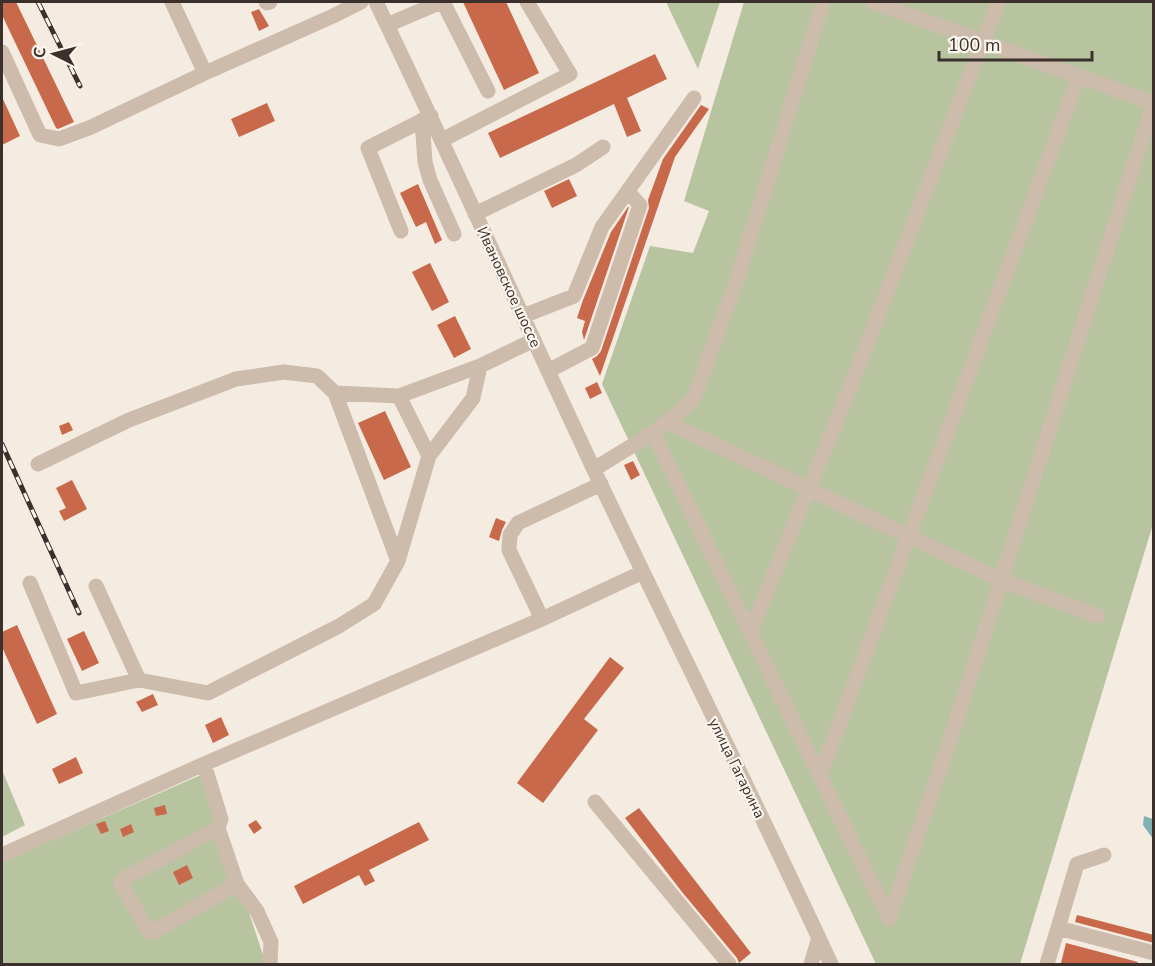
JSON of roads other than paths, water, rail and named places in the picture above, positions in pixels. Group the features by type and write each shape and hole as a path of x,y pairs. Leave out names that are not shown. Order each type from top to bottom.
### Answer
{"street":[{"path":"172,2 205,73"},
{"path":"2,52 40,135 59,139 89,128 361,2"},
{"name":"Ивановское шоссе","path":"376,2 427,118 442,140 643,572"},
{"path":"387,25 442,2 488,91"},
{"path":"442,140 570,75 527,2"},
{"path":"594,469 653,433 693,400 737,279 823,2"},
{"path":"653,433 889,918 951,737 1153,103 878,2"},
{"path":"750,633 857,370 998,2"},
{"path":"820,776 1079,76"},
{"path":"523,316 574,296 602,227 694,98"},
{"path":"401,231 368,148 427,118 426,162 430,180 454,234"},
{"path":"447,218 473,210 576,165 603,147"},
{"path":"548,370 592,348 640,205 628,192"},
{"path":"334,393 399,396 480,366 534,340"},
{"path":"30,583 76,693 139,680 208,693 339,626 374,604 398,561 429,456 473,398 480,366"},
{"path":"38,464 129,420 236,379 284,372 317,376 334,393 398,561"},
{"path":"399,396 429,456"},
{"path":"668,420 680,428 1001,580 1098,616"},
{"path":"542,619 509,550 510,535 518,523 601,484"},
{"path":"2,855 204,764 542,619 643,572"},
{"name":"улица Гагарина","path":"643,572 831,964"},
{"path":"96,586 139,680"},
{"path":"204,764 221,819 218,828 237,884 257,911 271,942 270,964"},
{"path":"596,802 729,964"},
{"path":"218,828 122,880 121,884 149,932 153,932 237,884"},
{"path":"1047,964 1077,864 1104,855"},
{"path":"1058,928 1154,953"},
{"path":"811,964 819,938"}],"water":[{"path":"1144,816 1153,819 1153,839 1143,825"}],"railway":[{"path":"38,2 80,86"},
{"path":"2,444 79,613"}]}
